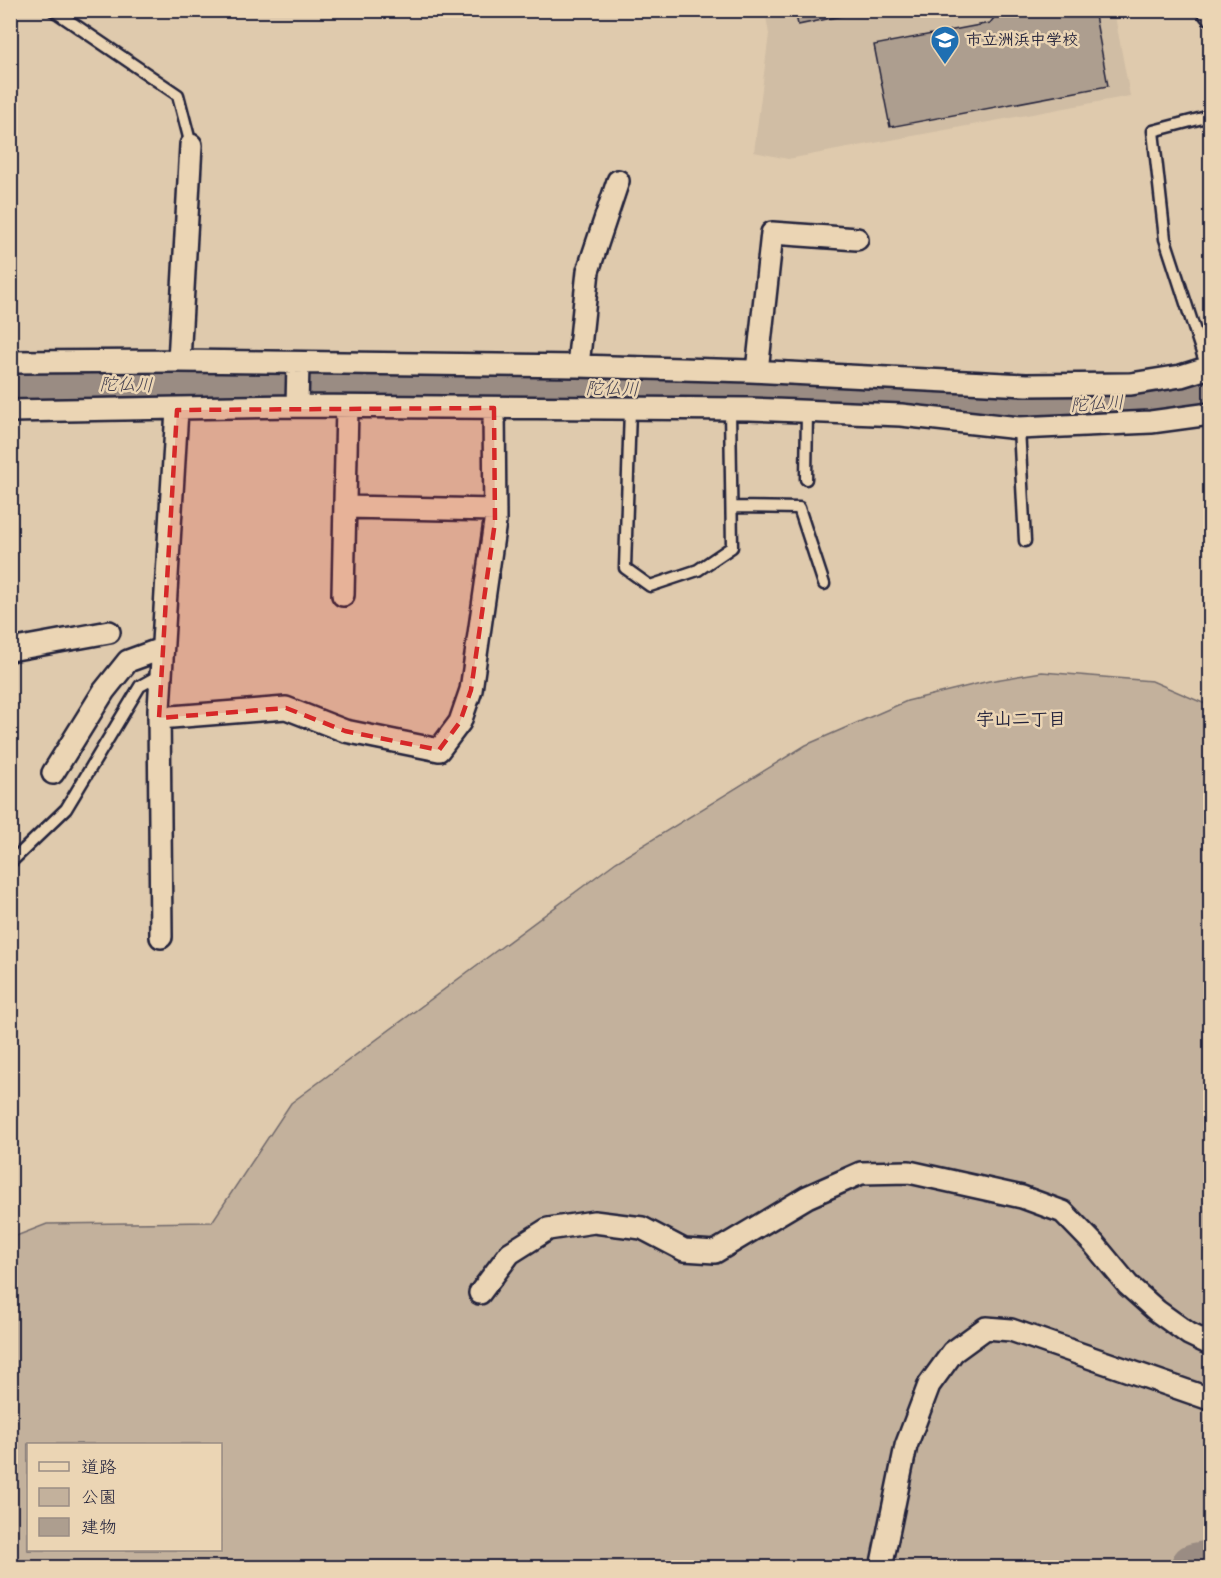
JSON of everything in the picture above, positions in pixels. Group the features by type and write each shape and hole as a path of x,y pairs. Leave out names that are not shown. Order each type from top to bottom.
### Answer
{"street":[{"path":"179,361 191,145"},
{"path":"578,366 588,271 618,181"},
{"path":"757,371 772,233 857,239"},
{"path":"10,362 179,361 578,366 757,371 1026,385 1131,384 1181,376 1209,368"},
{"path":"297,406 298,364"},
{"path":"10,411 177,410 297,406 730,409 901,415 1019,428 1151,422 1210,414"},
{"path":"343,595 347,407"},
{"path":"159,718 286,708 345,731 439,750 460,722 471,690 495,510 494,408"},
{"path":"161,937 160,675 177,410"},
{"path":"345,507 495,510"},
{"path":"10,650 110,632"},
{"path":"53,773 104,691 128,661 161,649"},
{"path":"480,1293 510,1253 548,1229 594,1222 642,1228 684,1250 715,1252 807,1197 861,1173 909,1172 1023,1197 1063,1212 1094,1244 1128,1285 1157,1311 1189,1334 1210,1344"},
{"path":"881,1568 906,1446 928,1385 952,1352 986,1328 1011,1330 1210,1399"}],"lane":[{"path":"53,10 177,95 191,145"},
{"path":"1209,368 1165,239 1153,130 1210,116"},
{"path":"630,409 625,568 650,586 698,570 732,547 730,409"},
{"path":"806,478 807,411"},
{"path":"1019,428 1025,541"},
{"path":"732,507 800,508 824,584"},
{"path":"10,863 66,809 140,686 160,675"}],"highlighted area":[{"path":"494,408 495,522 471,690 460,722 439,750 345,731 286,708 159,718 177,410"}],"shaded area":[{"name":"市立洲浜中学校","path":"765,11 1114,11 1130,96 788,159 754,152 769,34"}],"green space":[{"path":"1042,672 1152,681 1210,706 1210,1567 11,1568 11,1238 47,1224 212,1222 291,1103 616,862 806,745 907,701 989,681"}],"building":[{"path":"795,10 870,10 798,25"},
{"path":"1000,10 1094,10 1108,86 890,127 874,45 990,23"}],"waterway":[{"name":"陀仏川","path":"10,384 788,391 1024,407 1175,400 1210,390"},
{"name":"陀仏川","path":"1195,1568 1210,1565"}],"place":[{"name":"市立洲浜中学校","path":"945,66"}],"district":[{"name":"宇山二丁目","path":"1021,719"}]}
